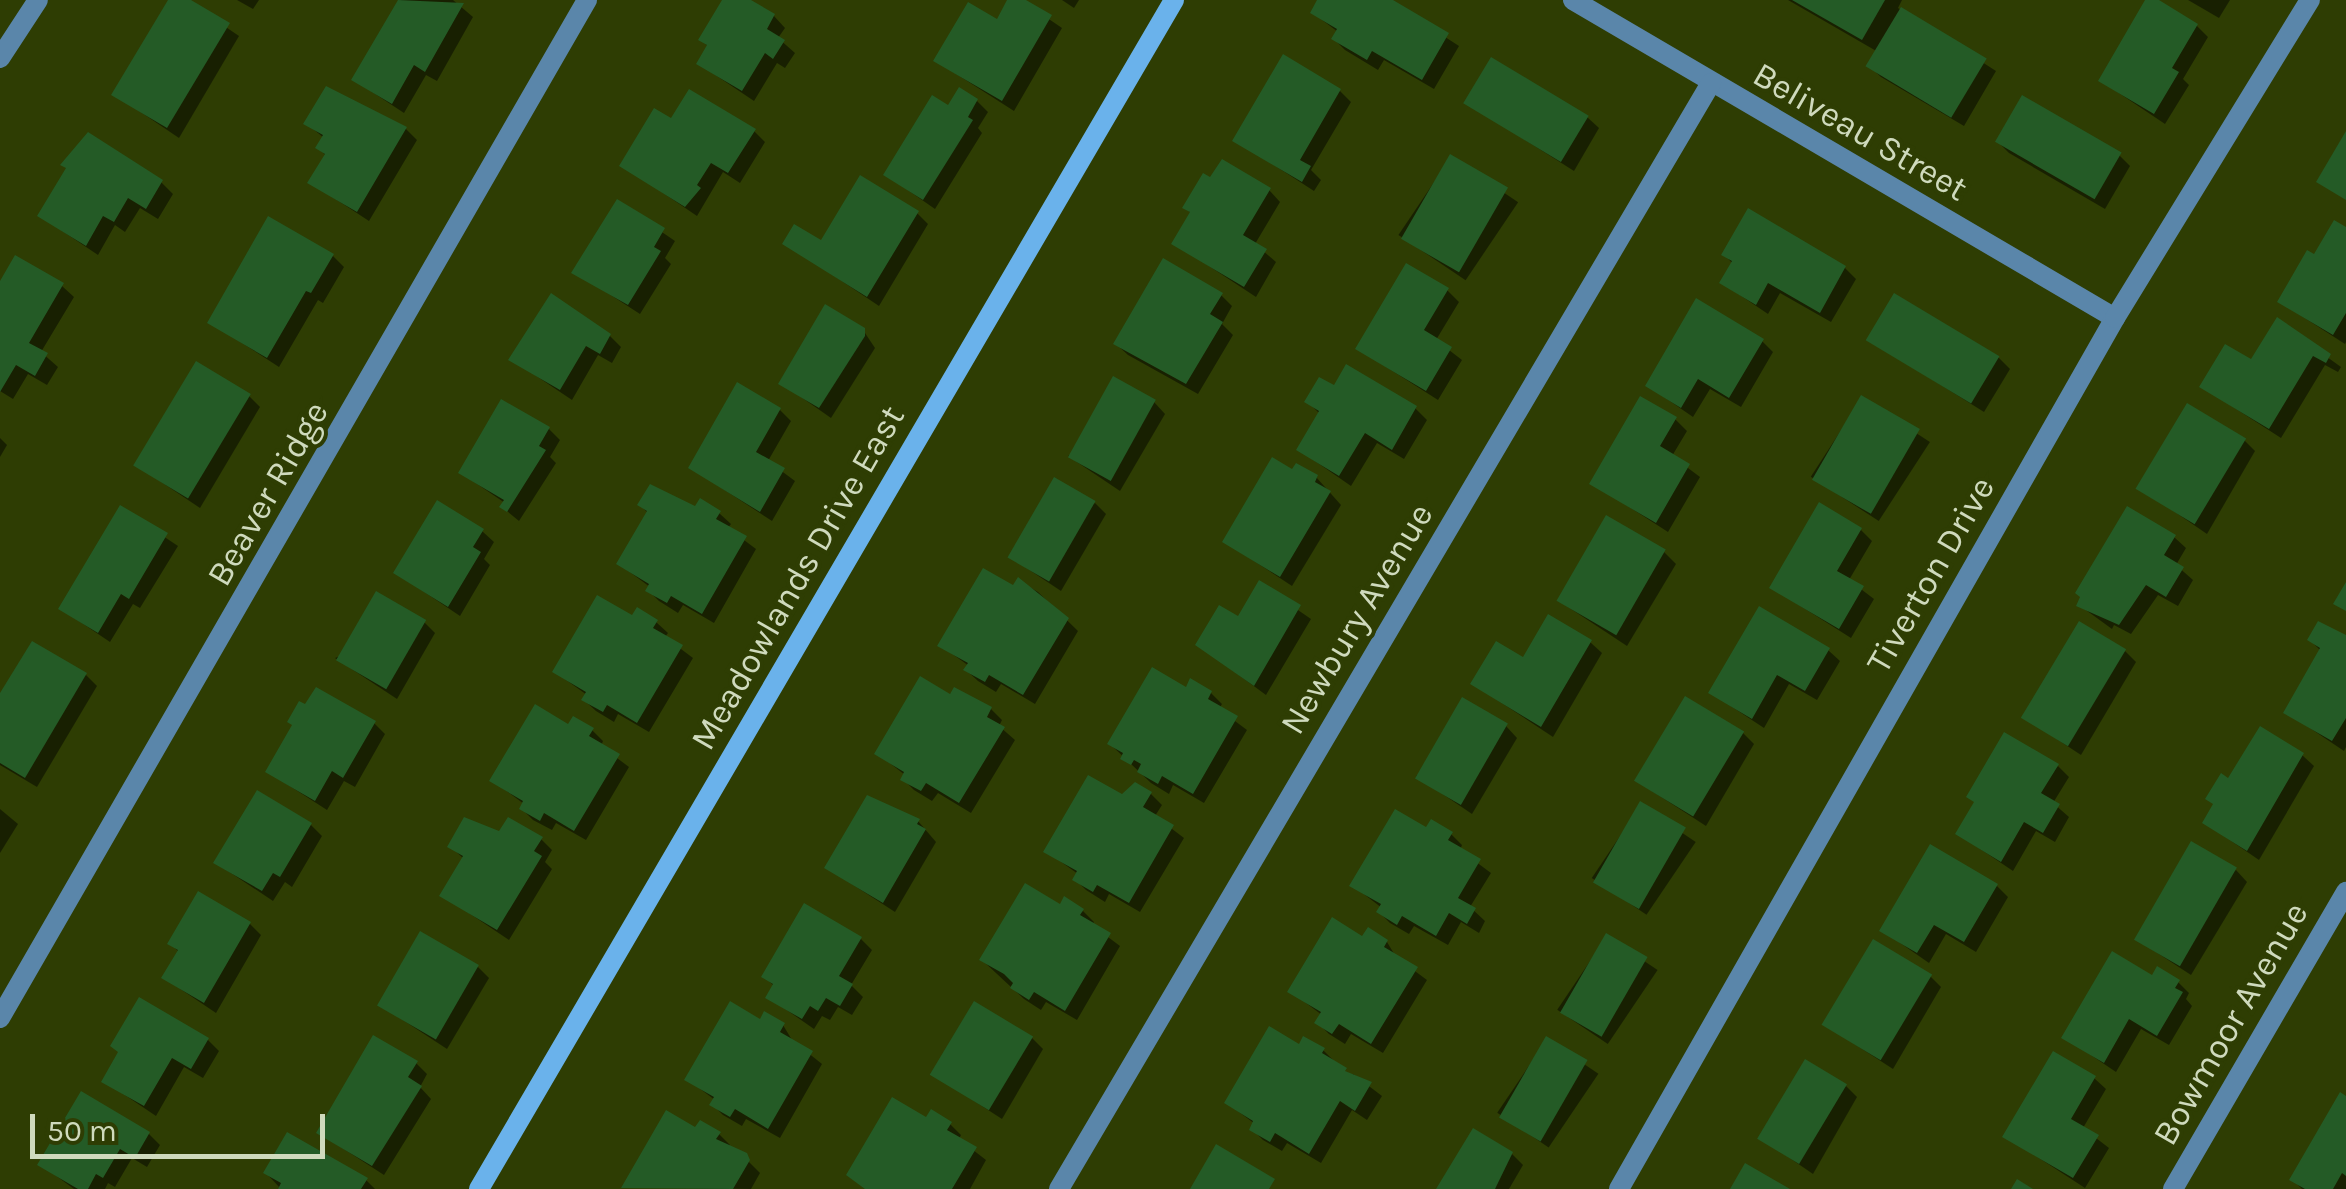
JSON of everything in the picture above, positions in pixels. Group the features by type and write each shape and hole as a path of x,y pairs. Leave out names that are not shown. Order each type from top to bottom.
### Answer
{"main road":[{"name":"Meadowlands Drive East","path":"478,1189 1174,0"}],"street":[{"path":"0,58 38,0"},
{"name":"Beaver Ridge","path":"0,1018 368,387 588,0"},
{"name":"Beliveau Street","path":"1573,0 2114,318"},
{"name":"Tiverton Drive","path":"1619,1189 2114,318 2310,0"},
{"name":"Newbury Avenue","path":"1059,1189 1711,83"},
{"name":"Bowmoor Avenue","path":"2173,1189 2346,892"}],"building":[{"path":"168,0 191,0 230,23 167,128 111,95"},
{"path":"398,0 464,3 425,72 414,65 392,104 351,80"},
{"path":"722,0 751,0 775,14 767,29 785,40 773,59 765,53 742,91 696,64 707,45 698,40"},
{"path":"1007,0 1026,0 1052,15 1002,101 933,61 968,2 997,19"},
{"path":"1317,0 1393,0 1449,33 1422,80 1372,51 1367,60 1331,39 1337,29 1310,13"},
{"path":"1792,0 1885,0 1862,40"},
{"path":"2145,0 2159,0 2198,24 2172,68 2179,72 2154,114 2098,81"},
{"path":"1901,7 1987,59 1951,118 1865,66"},
{"path":"1283,54 1341,89 1300,160 1311,166 1302,182 1232,141"},
{"path":"1491,57 1589,116 1561,162 1463,103"},
{"path":"326,86 407,127 357,212 307,183 325,154 315,148 323,135 303,124"},
{"path":"959,87 978,99 968,117 973,120 923,200 883,175 932,95 948,105"},
{"path":"689,89 756,129 728,173 711,163 697,185 701,188 685,207 619,166 654,108 671,118"},
{"path":"2022,95 2122,152 2095,199 1995,142"},
{"path":"2346,131 2346,200 2316,182"},
{"path":"88,132 163,180 146,209 128,198 114,222 103,216 86,246 37,216 66,168 60,165"},
{"path":"1450,154 1508,188 1459,272 1401,239"},
{"path":"1222,159 1271,188 1243,235 1267,249 1244,287 1171,244 1190,212 1182,208 1203,173 1210,177"},
{"path":"860,175 919,211 867,297 782,244 794,224 821,240"},
{"path":"617,199 665,228 654,247 661,251 628,305 571,273"},
{"path":"1748,208 1846,266 1820,313 1768,283 1756,305 1719,283 1732,261 1721,255"},
{"path":"268,216 334,254 311,293 306,291 267,358 207,323"},
{"path":"2334,220 2346,227 2346,313 2333,335 2277,302 2307,250 2314,254"},
{"path":"15,255 64,283 29,343 48,353 35,376 16,365 0,392 0,281"},
{"path":"1163,258 1223,293 1210,314 1223,322 1186,384 1113,344"},
{"path":"1406,263 1449,288 1424,330 1452,347 1426,391 1355,349"},
{"path":"551,293 611,334 600,354 586,346 560,390 508,360"},
{"path":"1894,293 1999,356 1971,403 1866,340"},
{"path":"1696,298 1764,339 1729,398 1698,379 1681,408 1645,386"},
{"path":"825,304 865,328 865,336 819,408 778,384"},
{"path":"2277,317 2331,354 2326,363 2313,356 2269,429 2199,387 2225,344 2251,359"},
{"path":"196,361 251,394 188,499 133,466"},
{"path":"1346,364 1417,406 1392,450 1365,433 1339,476 1296,450 1319,411 1304,402 1319,377 1334,385"},
{"path":"1113,376 1156,400 1111,481 1068,457"},
{"path":"737,382 781,408 756,452 785,468 760,512 688,468"},
{"path":"1861,395 1920,429 1871,514 1812,480"},
{"path":"1640,396 1677,417 1660,446 1690,464 1656,523 1589,484"},
{"path":"501,399 550,427 539,446 546,450 507,512 499,507 504,500 458,473"},
{"path":"2187,403 2246,439 2195,524 2135,489"},
{"path":"1272,457 1292,469 1296,463 1318,475 1315,482 1331,491 1280,577 1222,542"},
{"path":"1054,477 1096,501 1049,582 1008,558"},
{"path":"650,484 695,506 700,498 721,511 716,519 747,536 702,614 671,596 667,603 645,591 649,584 616,564 647,511 637,505"},
{"path":"437,500 484,529 473,547 481,552 448,607 393,573"},
{"path":"1819,502 1862,528 1837,571 1864,586 1839,629 1769,588"},
{"path":"120,505 168,533 129,599 121,594 98,633 58,609"},
{"path":"2127,506 2176,535 2164,555 2184,567 2166,597 2146,585 2119,625 2076,606 2080,597 2075,593"},
{"path":"1606,515 1666,550 1616,635 1556,601"},
{"path":"983,568 1013,585 1018,577 1069,618 1023,695 989,675 985,682 963,670 968,663 937,646"},
{"path":"1259,580 1301,605 1254,686 1195,645 1219,605 1238,616"},
{"path":"2346,582 2346,611 2333,604"},
{"path":"376,591 426,620 386,689 336,660"},
{"path":"597,595 632,615 637,607 658,620 653,628 683,645 637,723 607,705 603,712 581,700 586,692 552,672"},
{"path":"1759,606 1830,648 1805,691 1777,675 1752,719 1708,693"},
{"path":"1548,614 1592,640 1541,727 1470,684 1496,641 1523,657"},
{"path":"2079,621 2126,649 2068,746 2021,718"},
{"path":"2318,621 2346,635 2346,718 2332,741 2283,713 2320,648 2307,640"},
{"path":"32,641 87,673 25,778 0,763 0,693"},
{"path":"1152,667 1186,687 1190,678 1212,691 1208,699 1238,716 1193,794 1162,776 1158,784 1137,772 1141,764 1134,760 1131,765 1120,759 1123,753 1107,744"},
{"path":"920,676 950,694 954,687 992,707 987,717 1005,727 959,803 926,783 921,791 900,780 904,772 874,754"},
{"path":"316,687 376,721 343,778 332,771 315,801 265,772 292,725 287,722 299,701 305,704"},
{"path":"1685,696 1744,732 1693,816 1634,781"},
{"path":"1462,697 1508,724 1461,805 1415,778"},
{"path":"535,704 568,724 573,716 594,728 589,736 620,754 574,831 544,813 540,821 519,809 523,801 489,781"},
{"path":"2260,726 2304,753 2247,851 2202,823 2213,804 2205,799 2221,773 2228,778"},
{"path":"2004,732 2059,764 2041,793 2060,804 2043,833 2024,822 2001,862 1955,834 1974,802 1966,797"},
{"path":"1088,775 1122,794 1135,782 1152,792 1143,807 1174,825 1129,903 1097,885 1093,892 1072,880 1077,871 1043,852"},
{"path":"257,790 312,823 280,877 273,873 262,891 213,863"},
{"path":"867,795 920,819 917,824 926,829 883,903 824,868"},
{"path":"1640,801 1686,828 1639,909 1593,882"},
{"path":"1395,809 1426,827 1431,819 1453,832 1448,840 1481,859 1458,898 1476,908 1467,924 1449,913 1436,936 1402,916 1397,925 1376,912 1381,904 1349,886"},
{"path":"464,817 499,831 508,817 543,837 534,851 542,856 497,930 439,896 463,856 447,847"},
{"path":"2191,841 2237,867 2180,966 2134,940"},
{"path":"1930,844 1998,884 1964,942 1934,925 1917,953 1879,931"},
{"path":"1025,883 1060,904 1064,896 1084,909 1080,915 1111,933 1065,1011 1034,992 1029,1000 1010,988 1013,983 1004,974 979,960"},
{"path":"198,891 251,922 204,1003 161,978 178,950 167,944"},
{"path":"804,903 862,937 839,976 853,984 840,1006 826,998 818,1011 810,1006 802,1019 765,998 773,984 761,977"},
{"path":"1332,917 1362,936 1368,927 1388,940 1384,947 1418,967 1371,1044 1339,1024 1332,1034 1314,1023 1321,1012 1287,992"},
{"path":"420,931 479,965 436,1039 377,1005"},
{"path":"1606,933 1648,957 1602,1037 1560,1013"},
{"path":"1873,939 1932,975 1881,1060 1821,1025"},
{"path":"2112,951 2152,975 2157,966 2180,980 2175,988 2183,992 2157,1036 2129,1019 2104,1063 2061,1038"},
{"path":"139,997 209,1038 191,1069 172,1058 144,1106 101,1082 118,1052 110,1046"},
{"path":"730,1001 760,1019 764,1011 785,1023 780,1032 813,1051 768,1129 735,1109 730,1117 709,1105 714,1097 684,1080"},
{"path":"974,1001 1033,1037 989,1110 930,1075"},
{"path":"1269,1026 1299,1044 1303,1036 1325,1048 1322,1053 1347,1068 1345,1071 1372,1082 1355,1111 1340,1101 1309,1154 1275,1133 1270,1142 1249,1130 1253,1121 1224,1103"},
{"path":"373,1035 418,1061 408,1077 422,1086 372,1166 316,1133"},
{"path":"1546,1036 1588,1060 1541,1141 1499,1117"},
{"path":"2053,1051 2096,1076 2071,1119 2099,1135 2073,1178 2002,1137"},
{"path":"1805,1059 1847,1084 1799,1164 1757,1139"},
{"path":"81,1091 150,1132 135,1158 120,1149 103,1178 96,1174 88,1189 78,1189 37,1165"},
{"path":"2340,1092 2346,1096 2346,1176 2342,1173 2333,1189 2305,1189 2289,1180"},
{"path":"892,1097 926,1117 931,1109 952,1122 947,1130 977,1147 952,1189 865,1189 846,1175"},
{"path":"666,1110 695,1127 700,1120 721,1132 716,1139 747,1153 750,1160 733,1189 621,1188"},
{"path":"1473,1128 1513,1152 1495,1189 1436,1189"},
{"path":"287,1132 368,1178 361,1189 278,1189 281,1183 263,1173"},
{"path":"1216,1144 1275,1179 1269,1189 1190,1189"},
{"path":"1745,1163 1790,1189 1730,1189"},
{"path":"2017,1179 2033,1189 2011,1189"}]}
